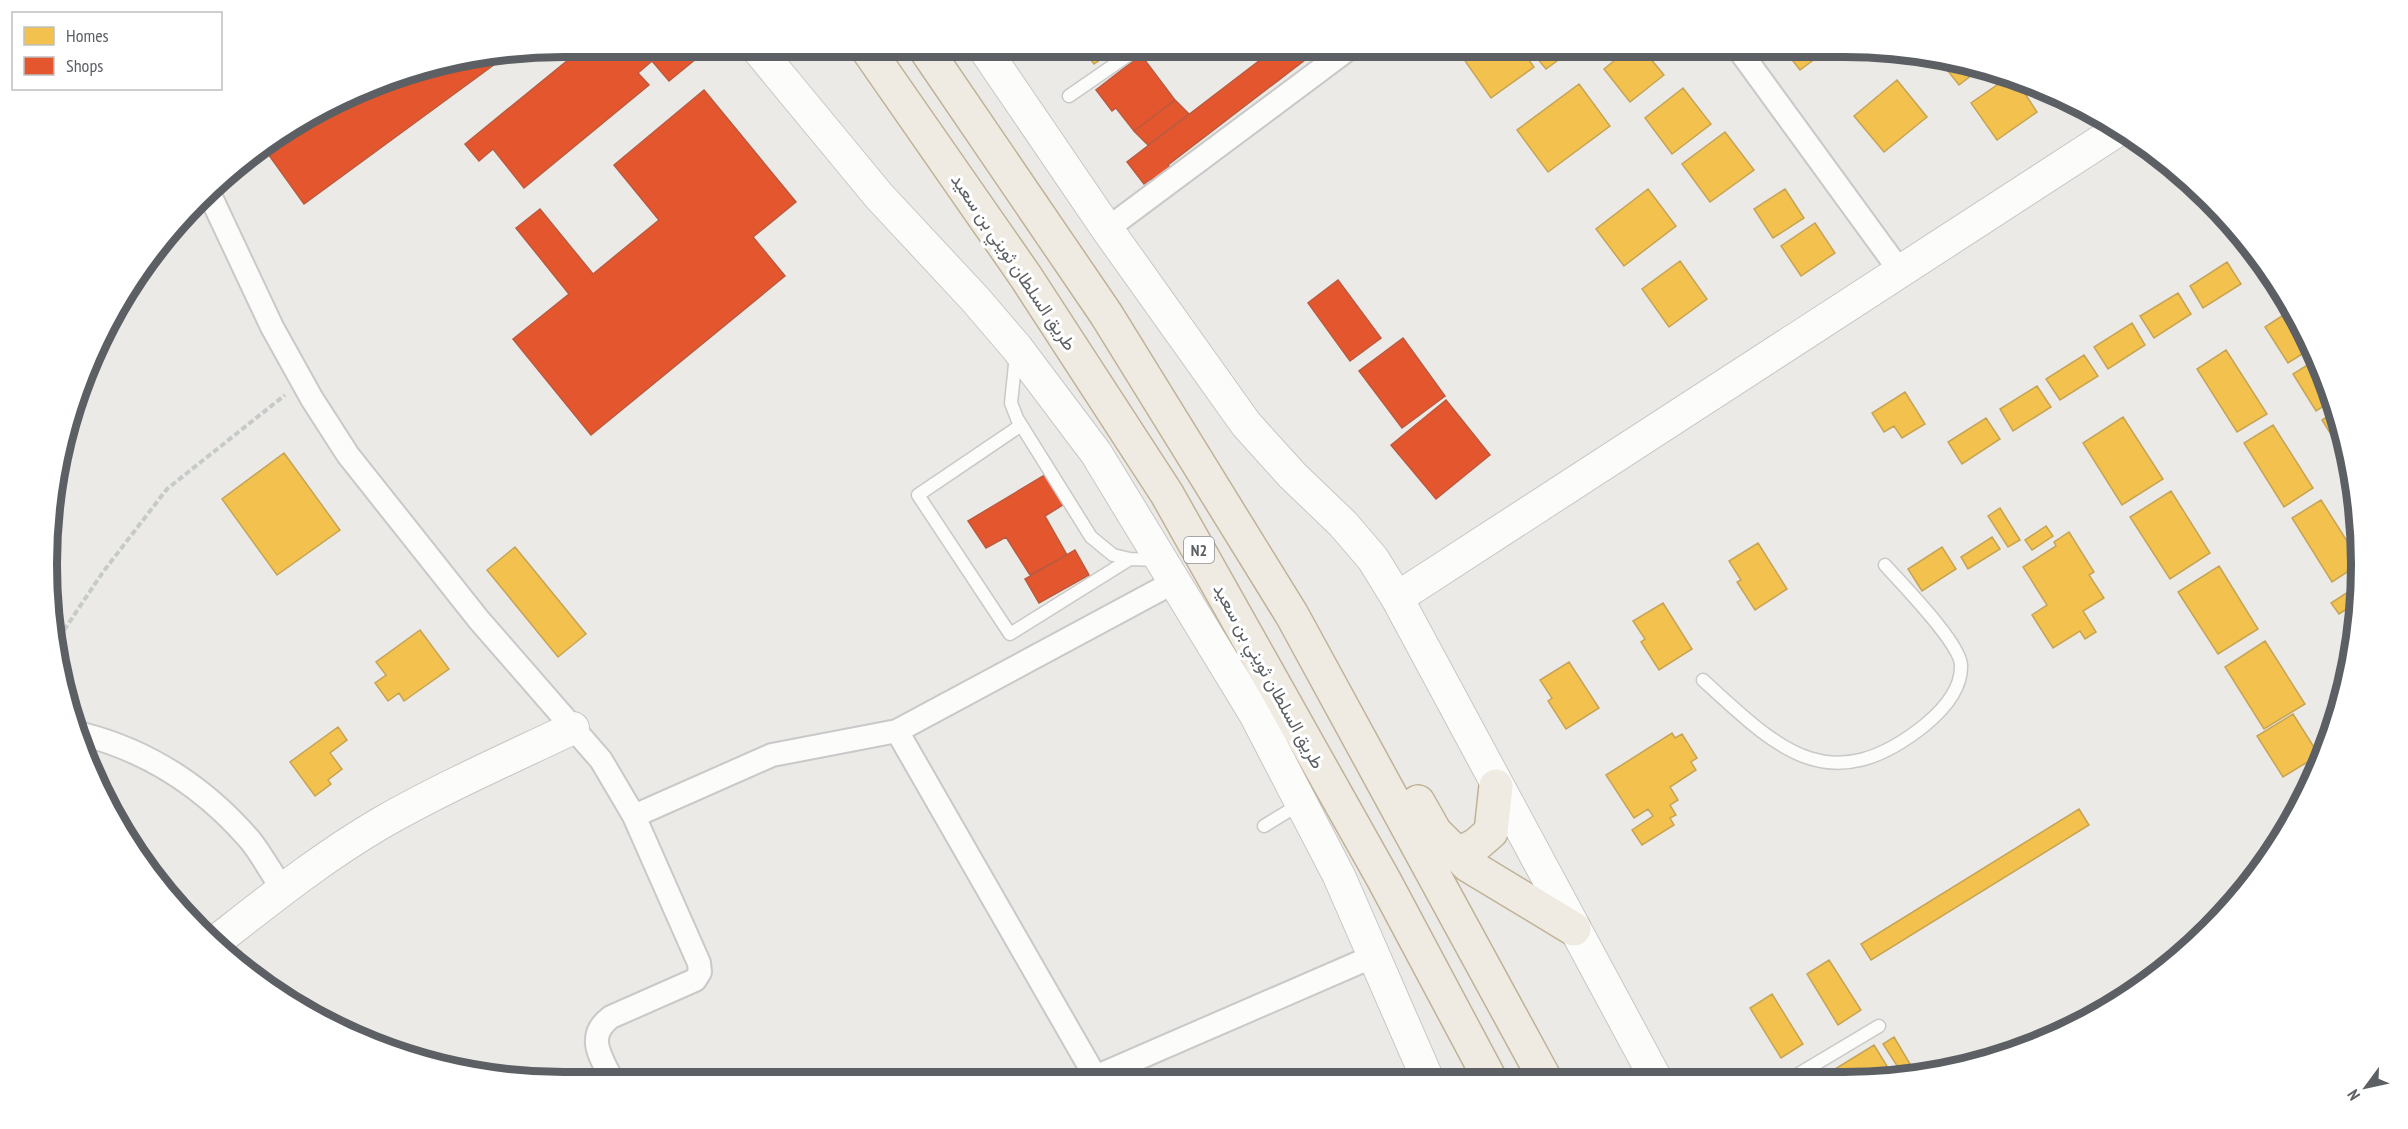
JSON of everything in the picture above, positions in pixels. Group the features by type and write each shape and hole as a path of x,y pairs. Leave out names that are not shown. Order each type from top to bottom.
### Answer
{"highway":[{"name":"طريق السلطان ثويني بن سعيد","path":"874,57 1026,277 1167,494 1384,880 1486,1072"},
{"name":"N2","path":"931,57 1106,314 1292,615 1541,1072"},
{"path":"1106,314 1203,430 1256,516 1435,832 1468,865 1575,928"},
{"path":"1456,855 1476,845 1491,832 1496,786"}],"street":[{"path":"765,57 879,196 975,299 1017,348 1096,453 1254,714 1339,876 1425,1072"},
{"path":"990,57 1107,229 1246,424 1292,475 1343,524 1373,559 1397,598 1496,786 1652,1072"},
{"path":"1107,229 1336,57"},
{"path":"1745,57 1900,271"},
{"path":"1397,598 2111,134"},
{"path":"212,201 272,327 302,381 355,464 478,620 601,760 634,816 699,963 700,972 695,981 611,1017 601,1025 596,1036 598,1049 608,1072"},
{"path":"634,816 772,756 897,731 1168,571"},
{"path":"221,938 316,864 389,819 573,728"},
{"path":"897,731 1086,1072"},
{"path":"87,735 112,742 164,766 211,800 251,842 283,890"},
{"path":"1106,1072 1374,956"}],"lane":[{"path":"1069,96 1124,57"},
{"path":"1017,348 1011,403 1020,426 918,495 1010,634 1130,559"},
{"path":"1017,418 1091,537 1113,555 1168,571"},
{"path":"1703,680 1746,719 1785,748 1815,760 1842,764 1871,758 1892,748 1942,711 1955,691 1961,665 1954,645 1885,565"},
{"path":"1264,826 1301,803"},
{"path":"1802,1072 1879,1026"}],"path":[{"path":"62,634 103,572 167,489 302,381"}],"building: Homes":[{"path":"1089,57 1104,57 1094,64"},
{"path":"1527,57 1534,67 1491,98 1463,58"},
{"path":"1536,57 1562,57 1546,69"},
{"path":"1619,57 1649,57 1664,75 1630,102 1604,69"},
{"path":"1790,57 1818,57 1800,70"},
{"path":"1945,67 1974,74 1959,85"},
{"path":"1897,80 1927,117 1884,152 1854,116"},
{"path":"2001,82 2023,90 2037,112 1997,140 1971,103"},
{"path":"1579,84 1610,126 1548,172 1517,130"},
{"path":"1683,88 1711,124 1672,154 1645,118"},
{"path":"1725,132 1754,170 1710,202 1682,164"},
{"path":"1648,189 1676,226 1624,266 1596,229"},
{"path":"1785,189 1804,218 1773,238 1754,209"},
{"path":"1815,223 1835,253 1801,276 1781,246"},
{"path":"1680,261 1707,299 1669,327 1642,289"},
{"path":"2227,262 2241,284 2203,308 2190,286"},
{"path":"2178,293 2191,314 2154,338 2140,316"},
{"path":"2285,314 2304,353 2288,363 2265,327"},
{"path":"2132,323 2145,345 2108,369 2094,347"},
{"path":"2226,350 2267,414 2237,432 2197,369"},
{"path":"2084,355 2098,376 2060,400 2046,379"},
{"path":"2309,364 2325,405 2316,411 2293,374"},
{"path":"2037,386 2051,407 2013,431 2000,409"},
{"path":"1905,392 1925,424 1902,438 1894,426 1884,432 1872,413"},
{"path":"2329,416 2336,443 2322,420"},
{"path":"2123,417 2163,479 2122,505 2083,443"},
{"path":"1986,418 2000,439 1962,464 1948,442"},
{"path":"2273,425 2313,488 2284,507 2244,443"},
{"path":"284,453 340,530 277,575 222,499"},
{"path":"2171,491 2210,553 2170,579 2130,517"},
{"path":"2321,500 2350,546 2351,570 2332,582 2292,518"},
{"path":"2000,508 2020,540 2008,547 1988,516"},
{"path":"2046,526 2053,536 2032,550 2025,540"},
{"path":"2069,532 2094,572 2089,575 2104,598 2083,611 2096,632 2085,639 2080,631 2053,648 2032,615 2047,605 2023,567 2056,546 2054,542"},
{"path":"1992,537 2000,549 1968,569 1961,557"},
{"path":"1758,543 1787,589 1755,610 1737,582 1741,580 1729,561"},
{"path":"515,547 586,634 558,657 487,570"},
{"path":"1942,547 1956,569 1922,591 1908,569"},
{"path":"2219,566 2258,629 2218,654 2178,592"},
{"path":"2350,591 2349,608 2339,614 2331,603"},
{"path":"1663,603 1692,649 1659,670 1641,642 1645,639 1633,621"},
{"path":"420,630 449,669 404,701 399,693 388,701 375,683 386,675 376,662"},
{"path":"2265,641 2305,704 2264,729 2225,667"},
{"path":"1569,662 1599,708 1566,729 1548,701 1552,698 1540,680"},
{"path":"2293,714 2316,750 2312,759 2283,777 2257,736"},
{"path":"338,727 347,740 330,753 342,769 328,780 331,784 315,796 290,762"},
{"path":"1672,733 1675,738 1682,734 1697,758 1691,762 1696,770 1670,787 1678,800 1670,805 1676,815 1670,818 1674,825 1642,845 1632,830 1653,816 1648,809 1634,818 1606,775"},
{"path":"2079,809 2089,825 1871,960 1861,944"},
{"path":"1829,960 1861,1010 1838,1025 1807,974"},
{"path":"1772,994 1803,1044 1781,1058 1750,1008"},
{"path":"1894,1037 1912,1068 1899,1069 1883,1044"},
{"path":"1874,1045 1887,1066 1877,1071 1837,1072 1835,1069"}],"building: Shops":[{"path":"572,57 698,57 669,81 652,61 638,73 649,85 524,188 493,149 479,161 465,144"},
{"path":"1138,57 1143,57 1175,100 1134,131 1116,108 1112,111 1096,90"},
{"path":"1264,57 1309,57 1168,165 1172,170 1154,183 1151,179 1144,184 1127,162"},
{"path":"499,61 304,204 268,154 311,125 370,96 433,74"},
{"path":"704,90 796,202 753,237 785,276 591,435 513,339 569,294 516,228 540,209 593,274 659,220 614,165"},
{"path":"1175,100 1189,114 1148,145 1134,131"},
{"path":"1338,280 1381,338 1350,361 1308,303"},
{"path":"1403,338 1445,396 1402,428 1359,371"},
{"path":"1446,400 1490,455 1436,499 1391,445"},
{"path":"1048,473 1066,503 1045,516 1067,555 1030,575 1006,537 986,548 968,521"},
{"path":"1075,550 1089,575 1039,603 1025,579"}]}
